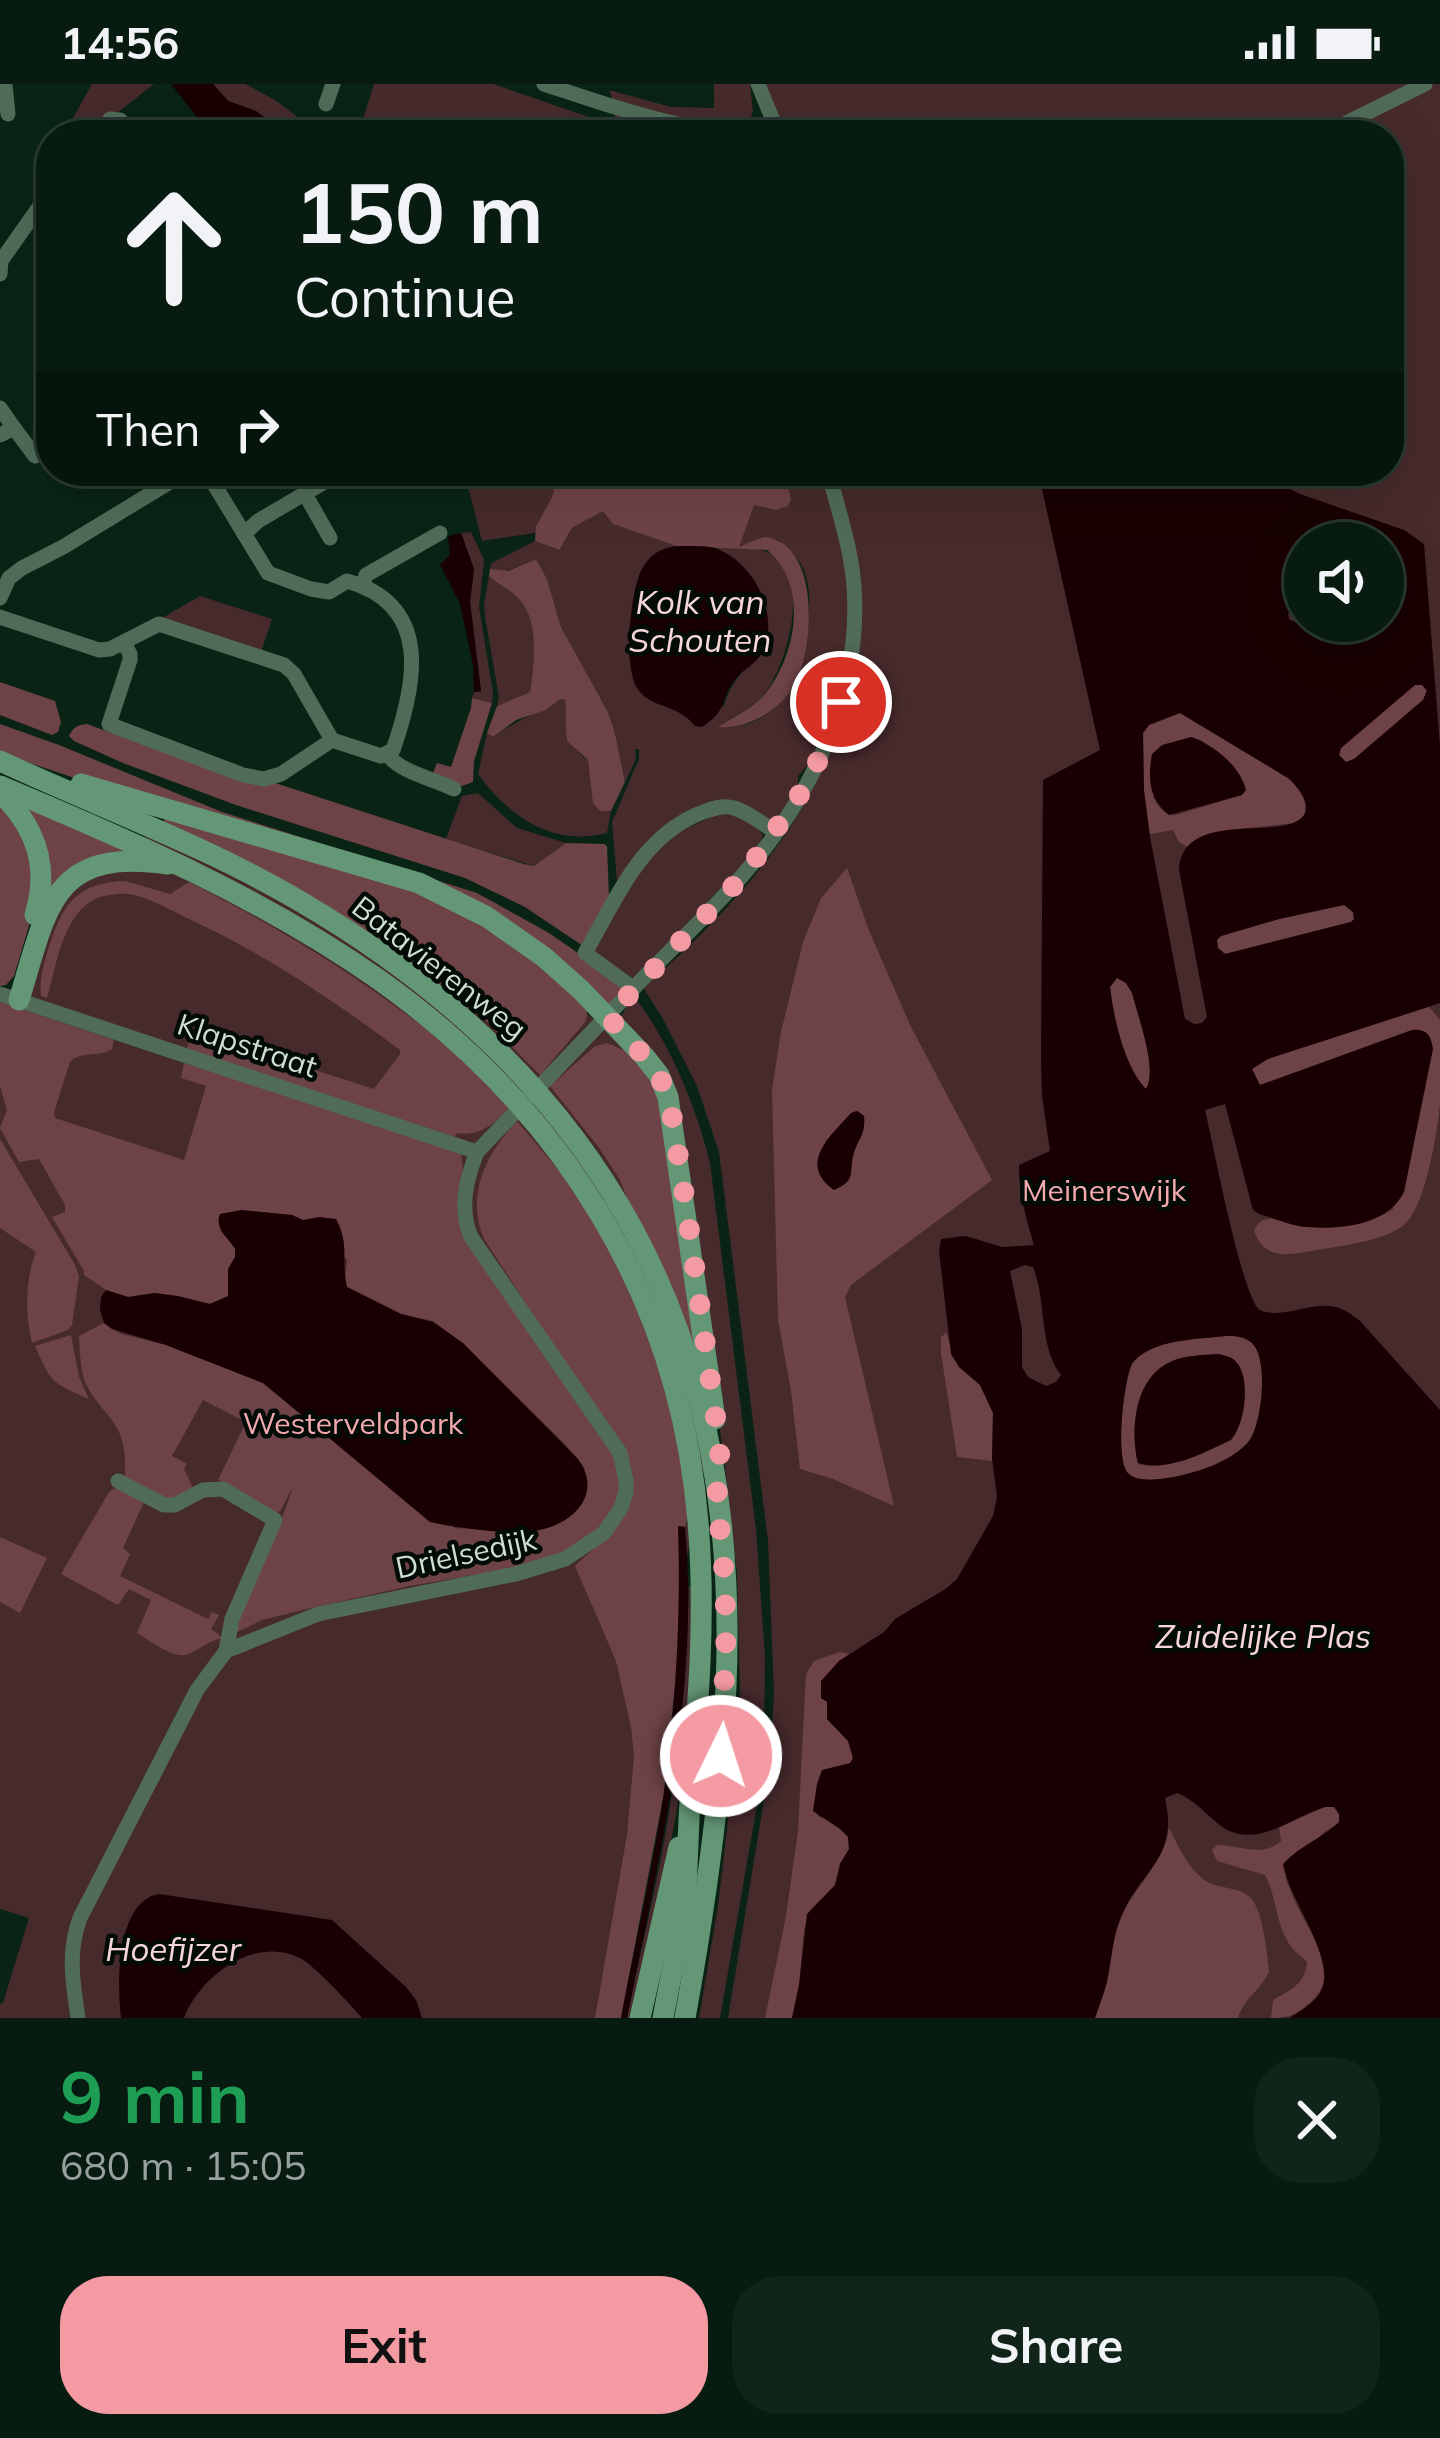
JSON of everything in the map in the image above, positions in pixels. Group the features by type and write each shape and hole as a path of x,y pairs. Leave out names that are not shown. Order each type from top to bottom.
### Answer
{"main road":[{"name":"Batavierenweg","path":"0,761 206,852 302,902 386,958 446,1004 527,1078 599,1169 636,1232 674,1315 693,1375 717,1497 725,1582 725,1703 712,1845 685,2018"},
{"path":"30,775 46,774 432,889 510,932 608,1017 652,1066 668,1096 720,1449 717,1497"},
{"name":"Batavierenweg","path":"0,789 236,892 380,980 429,1018 531,1115 610,1229 654,1322 679,1404 698,1526 698,1729 686,1887 664,2018"},
{"path":"0,789 36,840 43,882 9,997"},
{"path":"9,997 48,907 76,875 116,862 186,867"},
{"name":"Batavierenweg","path":"640,2018 690,1806"}],"street":[{"path":"326,104 333,84"},
{"path":"544,84 669,120"},
{"path":"757,84 761,120"},
{"path":"757,84 772,120"},
{"path":"1352,120 1425,84"},
{"path":"0,86 5,85 8,114"},
{"path":"0,274 1,261 36,211"},
{"path":"0,408 7,432 36,455"},
{"path":"0,598 9,578 22,568 163,486"},
{"path":"0,617 99,650 124,643 158,624 284,664 332,740 388,755 408,707 413,660 396,611 363,585 346,581 329,592 311,590 268,573 215,486"},
{"path":"244,534 318,486"},
{"path":"477,1152 745,874 807,784 841,702 851,652 852,569 832,486"},
{"path":"305,494 330,538"},
{"path":"363,585 366,575 440,533"},
{"path":"124,643 130,660 109,724 243,776 264,779 281,774 332,740"},
{"path":"388,755 395,766 454,789"},
{"path":"633,988 585,953 653,842 680,822 730,806 775,832"},
{"name":"Klapstraat","path":"9,997 477,1152"},
{"name":"Drielsedijk","path":"226,1651 318,1614 516,1574 565,1559 604,1533 622,1508 626,1480 620,1453 468,1229 466,1188 477,1152"},
{"path":"78,2018 70,1964 80,1918 197,1690 226,1651 232,1619 275,1520 204,1482 175,1504 164,1504 118,1481"}],"green space":[{"path":"92,84 154,84 106,120 73,118"},
{"path":"213,84 245,84 301,120 266,120 228,101"},
{"path":"374,84 493,84 597,120 363,120"},
{"path":"714,84 750,84 749,120 682,120 613,100 609,90 671,107 714,108"},
{"name":"Meinerswijk","path":"766,84 1440,84 1440,2018 728,2018 770,1764 774,1693 768,1541 719,1152 697,1086 642,986 736,897 779,844 813,787 849,688 859,637 861,589 838,486 1404,486 1404,120 779,120"},
{"path":"616,112 652,120 614,120"},
{"path":"468,486 586,486 555,530 482,541"},
{"path":"788,486 827,486 847,565 849,631 832,717 781,817 769,820 743,806 692,812 617,882 612,822 639,759 639,749 635,749 636,759 625,782 608,712 561,627 536,559 504,572 490,569 492,563 535,541 558,550 572,528 604,510 613,524 676,546 652,557 639,575 629,654 659,704 691,719 724,706 736,680 767,642 765,609 757,586 742,567 715,547 754,504 776,510 791,499","holes":["778,540 792,552 809,591 807,627 793,682 778,705 760,718 740,726 720,726 761,698 774,678 789,635 793,612 787,570 775,556 756,549"]},
{"path":"471,532 484,560 479,607 492,703 472,698 481,691 470,602 474,569 461,533"},
{"path":"489,576 526,609 534,644 530,692 497,706 484,604"},
{"path":"200,596 272,619 260,655 157,621"},
{"path":"565,699 580,754 588,760 600,811 611,811 607,833 568,836 550,832 503,803 478,774 487,733 493,737"},
{"path":"478,793 517,828 566,843 534,866 446,839 462,796"},
{"path":"720,813 754,826 763,835 759,848 634,979 594,954 594,946 640,870 674,834"},
{"name":"Westerveldpark","path":"176,817 486,927 617,1039 659,1089 710,1430 603,2018 0,2018 0,2004 29,1918 0,1909 0,995 14,993 41,906"},
{"path":"636,999 681,1077 710,1163 756,1529 765,1657 764,1725 757,1805 720,2018 699,2018 736,1751 740,1691 737,1572 673,1098 621,1017"},
{"path":"689,1586 694,1586 692,1684 682,1779 632,2018 627,2018 672,1795"}],"shaded area":[{"path":"555,486 788,486 788,506 776,510 754,505 739,547 765,537 781,542 801,568 809,624 799,675 786,697 754,720 718,727 764,695 790,642 794,621 789,582 767,550 676,546 613,524 603,511 572,528 559,550 535,541 536,527"},
{"path":"536,559 561,627 615,733 625,782 611,811 600,811 593,803 588,760 567,741 565,699 516,720 493,737 487,733 497,706 530,692 534,656 526,609 489,576 490,569 508,571"},
{"path":"0,682 55,701 61,722 58,732 52,735 0,715"},
{"path":"1415,685 1422,685 1428,693 1423,700 1346,762 1339,755 1341,748"},
{"path":"472,698 492,703 474,761 473,782 462,786 433,773 437,763 451,767"},
{"path":"1180,713 1288,778 1302,795 1304,816 1294,823 1221,831 1188,847 1173,830 1150,834 1143,733 1149,725","holes":["1191,737 1234,766 1242,795 1168,814 1153,797"]},
{"path":"0,724 222,812 477,893 549,933 620,982 623,989 610,1004 602,1004 498,920 0,753"},
{"path":"87,724 196,764 269,781 524,864 534,866 566,843 604,844 609,896 583,946 525,907 465,878 236,805 123,763 69,736 76,727"},
{"path":"14,800 139,855 47,890"},
{"path":"0,803 28,833 34,909 14,976 0,986"},
{"path":"166,814 382,877 442,902 543,964 587,1011 586,1021 540,1075 475,1010 361,929 281,879 163,824"},
{"path":"847,868 910,1025 992,1180 851,1285 845,1297 894,1506 800,1469 778,1320 772,1090 803,942 821,898","holes":["851,1113 864,1116 850,1176 834,1190 825,1142"]},
{"path":"125,881 170,894 189,882 288,936 412,1019 512,1105 487,1127 455,1137 186,1050 193,1031 374,1089 400,1054 349,1013 271,963 137,896 106,896 82,908 62,944 47,998 41,996 45,959 67,907 95,886"},
{"path":"1344,905 1353,912 1351,922 1225,954 1218,948 1221,936"},
{"path":"1117,978 1132,993 1142,1029 1150,1069 1146,1089 1132,1068 1117,1027 1110,987"},
{"path":"0,1002 114,1040 107,1052 70,1062 55,1118 184,1160 206,1086 181,1078 184,1063 380,1128 397,1128 461,1154 459,1221 616,1456 621,1484 617,1506 597,1532 531,1565 311,1608 262,1620 237,1632 244,1595 292,1488 276,1514 218,1480 246,1422 203,1400 172,1456 187,1464 184,1469 194,1490 170,1503 125,1480 119,1432 89,1391 81,1367 79,1336 104,1323 121,1334 166,1345 263,1383 344,1449 455,1528 531,1532 585,1469 462,1343 433,1321 401,1314 347,1287 347,1260 292,1215 241,1210 220,1230 235,1248 235,1257 228,1269 228,1296 210,1304 155,1293 128,1297 84,1275 52,1217 65,1212 65,1205 39,1159 19,1162 0,1128 7,1110 0,1086"},
{"path":"1429,1007 1440,1020 1440,1103 1429,1169 1411,1216 1395,1231 1357,1243 1289,1254 1263,1246 1254,1231 1265,1220 1346,1225 1393,1209 1412,1030 1260,1085 1252,1069 1267,1059"},
{"path":"606,1043 630,1055 657,1091 706,1390 619,1178 550,1086 594,1047"},
{"path":"517,1121 578,1193 624,1274 669,1395 689,1507 685,1527 679,1526 679,1647 664,1793 621,2018 595,2018 627,1835 634,1756 616,1661 575,1566 602,1541 629,1464 483,1237 477,1205 482,1174"},
{"path":"0,1139 79,1276 72,1325 32,1343 27,1297 36,1252 0,1228"},
{"path":"946,1333 959,1367 980,1385 993,1413 992,1461 957,1457 941,1353 941,1337"},
{"path":"71,1335 79,1377 89,1399 54,1380 35,1346"},
{"path":"1229,1336 1252,1343 1261,1363 1262,1392 1249,1441 1225,1460 1194,1472 1157,1479 1133,1477 1124,1467 1121,1439 1132,1364 1163,1345","holes":["1239,1364 1244,1400 1184,1456 1154,1466 1138,1464 1137,1413 1145,1389 1160,1369"]},
{"path":"115,1488 145,1500 123,1548 130,1554 120,1576 208,1619 212,1612 219,1615 211,1629 223,1638 185,1655 173,1653 137,1633 151,1600 129,1589 118,1605 61,1574"},
{"path":"0,1537 47,1558 20,1613 0,1602"},
{"path":"840,1652 850,1654 839,1661 827,1719 848,1741 853,1759 817,1816 835,1823 848,1837 849,1849 836,1885 811,1909 792,2018 765,2018 798,1831 806,1674 814,1661"},
{"path":"1334,1807 1340,1822 1323,1833 1285,1877 1319,1948 1323,1984 1297,2012 1271,2018 1273,2000 1300,1981 1307,1962 1287,1941 1265,1875 1217,1861 1212,1850 1217,1845 1258,1850 1274,1846 1281,1841 1279,1827"},
{"path":"1169,1828 1200,1876 1251,1898 1261,1922 1269,1971 1238,2018 1095,2018 1121,1918 1162,1852"}],"water":[{"path":"171,84 213,84 228,101 268,120 199,120"},
{"name":"Zuidelijke Plas","path":"1041,486 1284,486 1381,522 1284,522 1284,642 1404,642 1404,530 1424,544 1440,746 1440,1003 1268,1059 1252,1069 1260,1085 1412,1030 1425,1032 1433,1049 1404,1192 1387,1212 1348,1226 1301,1226 1259,1214 1253,1210 1225,1104 1205,1110 1237,1251 1260,1310 1278,1313 1326,1306 1345,1311 1360,1321 1440,1410 1440,2018 1290,2018 1317,1997 1324,1980 1318,1948 1283,1864 1339,1822 1339,1814 1334,1807 1325,1807 1250,1835 1224,1828 1177,1793 1165,1798 1168,1819 1163,1850 1118,1925 1095,2018 792,2018 807,1914 835,1885 849,1849 848,1837 813,1811 822,1770 853,1758 848,1741 827,1719 821,1681 839,1661 884,1632 895,1619 957,1579 993,1516 997,1497 993,1413 980,1385 951,1354 939,1251 941,1239 966,1236 1002,1247 1034,1245 1019,1165 1050,1151 1041,1059 1043,780 1100,750","holes":["1415,685 1427,690 1423,700 1346,762 1339,755 1341,748","1180,713 1288,778 1306,807 1301,819 1293,823 1208,834 1183,853 1179,870 1207,1017 1194,1024 1185,1019 1144,791 1143,733 1149,725","1344,905 1353,912 1351,922 1225,954 1218,948 1221,936","1117,978 1132,993 1142,1029 1150,1069 1146,1089 1126,1055 1117,1027 1110,987","1033,1267 1049,1350 1061,1375 1046,1386 1028,1377 1022,1367 1022,1329 1010,1271","1239,1337 1252,1343 1261,1363 1262,1392 1249,1441 1225,1460 1184,1475 1144,1479 1129,1474 1122,1454 1122,1422 1136,1359 1183,1340"]},
{"path":"461,533 474,569 470,602 481,691 474,692 460,604 440,565 450,555 448,536"},
{"name":"Kolk van Schouten","path":"671,547 717,549 742,565 760,590 768,620 761,654 702,727 645,697 631,666 631,612 638,580 651,557"},
{"path":"1191,737 1225,757 1246,790 1169,815 1151,787 1152,754 1162,745"},
{"path":"857,1111 864,1123 850,1176 834,1190 823,1180 818,1160 827,1140"},
{"path":"241,1210 303,1220 336,1219 343,1237 347,1287 401,1314 433,1322 463,1343 578,1459 585,1472 586,1496 572,1515 535,1531 430,1522 263,1383 104,1323 100,1310 106,1290 128,1297 155,1293 210,1304 228,1296 228,1269 235,1249 220,1229 219,1219 220,1214"},
{"path":"1219,1354 1235,1361 1244,1380 1243,1414 1231,1440 1174,1463 1138,1463 1135,1420 1150,1379 1177,1359"},
{"path":"678,1526 685,1527 688,1589 682,1712 652,1897 627,2018 621,2018 668,1759 678,1626"},
{"name":"Hoefijzer","path":"159,1894 332,1920 406,1987 422,2018 362,2018 306,1962 283,1952 265,1952 216,1974 184,2018 121,2018 120,1966 127,1928 145,1900"}],"route":[{"path":"721,1756 726,1639 717,1497 720,1449 687,1212 664,1085 608,1017 745,874 807,784 841,702"}]}
